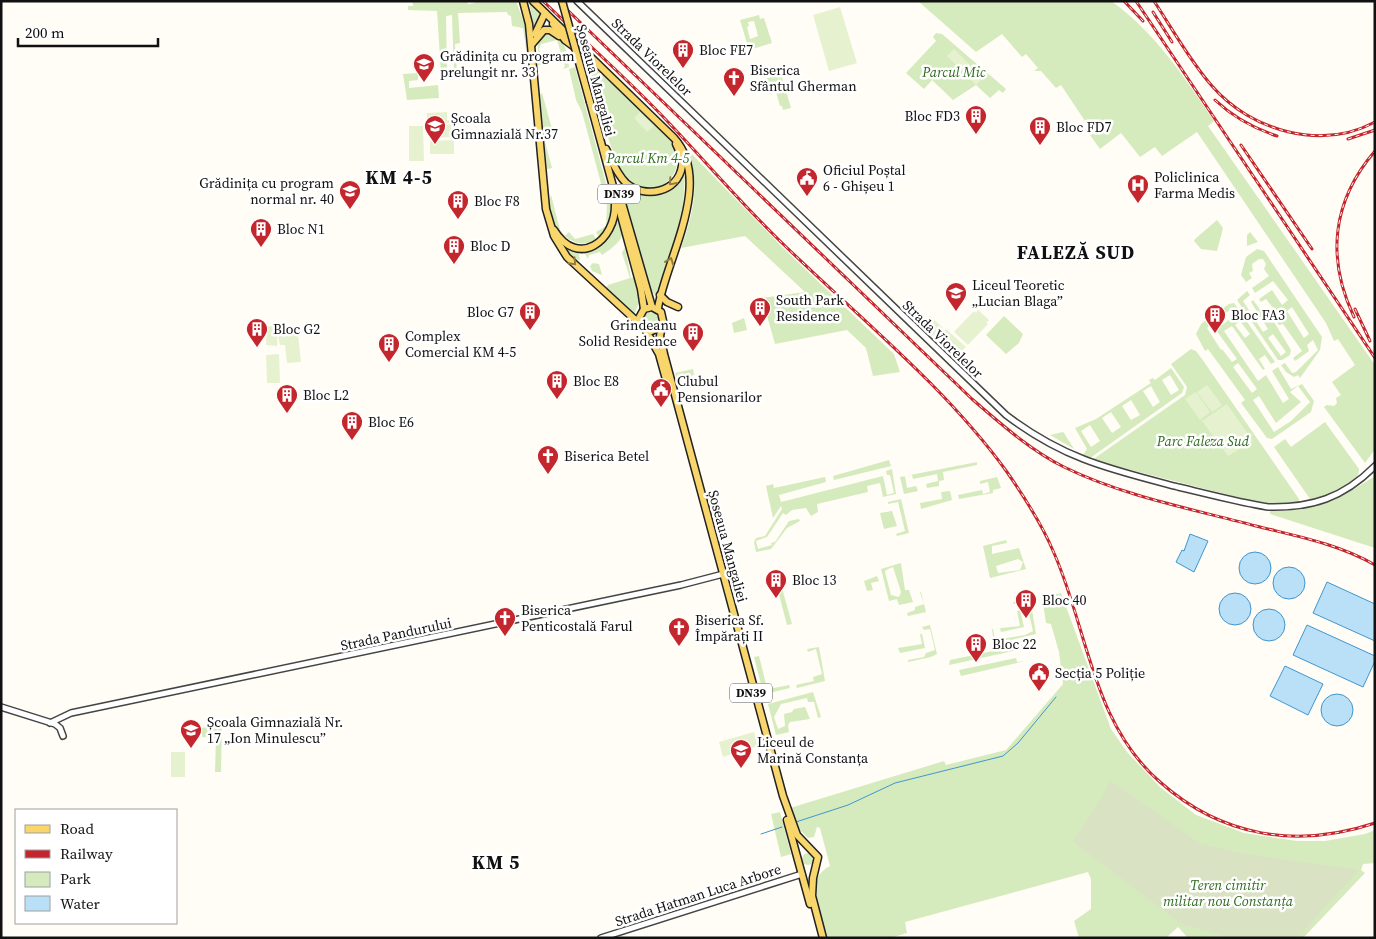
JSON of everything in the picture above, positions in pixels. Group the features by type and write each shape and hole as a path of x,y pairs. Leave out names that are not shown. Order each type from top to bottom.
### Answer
{"main road":[{"path":"533,1 674,138 685,153 689,197 686,217 655,308 644,309 640,314 643,327 656,330 661,326"},
{"name":"Șoseaua Mangaliei","path":"562,1 591,102 655,308"},
{"name":"Șoseaua Mangaliei","path":"566,1 615,195 641,288 644,309"},
{"path":"524,2 528,19 549,220 557,234 569,244 580,249 589,247 601,242 611,229 616,214 615,195"},
{"path":"545,13 565,40"},
{"path":"531,52 532,44 545,13"},
{"path":"532,44 540,32 547,29 603,68"},
{"path":"674,138 682,166 688,175"},
{"path":"606,149 623,179 635,188 647,192 666,188 674,180 682,166"},
{"name":"Șoseaua Mangaliei","path":"549,220 554,236 567,257 643,327 659,354 793,826 803,843 815,852"},
{"path":"660,295 667,302 678,307"},
{"name":"DN39","path":"655,308 663,318 661,326"},
{"name":"Șoseaua Mangaliei","path":"661,326 660,336 664,354 721,575 819,938"},
{"path":"797,859 805,850 815,852 819,860 816,866 812,896 823,938"},
{"path":"802,874 816,866"}],"street":[{"name":"Strada Viorelelor","path":"577,1 1006,415 1045,442 1095,465 1268,507 1294,507 1328,499 1351,488 1375,466"},
{"name":"Strada Pandurului","path":"50,723 65,715 731,572"},
{"path":"1,707 50,723 60,728 63,736"},
{"name":"Strada Hatman Luca Arbore","path":"601,938 802,874"}],"green space":[{"path":"407,1 467,1 468,4 475,3 476,1 516,1 525,25 527,55 523,28 512,26 511,16 507,12 458,13 460,43 455,44 457,72 454,72 452,15 446,16 447,72 441,73 437,11 408,10 408,6 413,6 413,3"},
{"path":"918,1 1111,1 1127,13 1155,41 1168,56 1214,121 1208,126 1375,365 1375,449 1365,463 1324,407 1327,405 1334,406 1337,403 1336,398 1341,395 1332,382 1355,365 1338,339 1334,341 1326,323 1197,132 1162,156 1155,147 1140,157 1121,133 1100,149 1090,135 1093,133 1061,85 1056,88 1041,71 1034,71 1038,68 1026,54 1022,57 1002,34 976,52"},
{"path":"529,2 541,15 534,26"},
{"path":"840,7 857,63 829,71 813,15"},
{"path":"759,15 760,19 764,18 772,43 749,50 740,20","holes":["754,21 758,36 750,39 747,27 749,26 748,22"]},
{"path":"545,32 557,37 564,45 569,67 563,69 565,66 557,40 541,44 539,49 543,60 546,59 547,62 538,65 538,40"},
{"name":"Parcul Mic","path":"936,33 942,34 1006,89 1003,93 999,90 990,98 976,85 953,100 932,80 924,89 906,73 936,41 933,37"},
{"path":"954,49 983,78 976,85 947,56"},
{"name":"Parcul Km 4-5","path":"586,58 636,102 671,140 676,149 678,160 675,171 663,185 654,188 644,188 635,185 626,177 608,138"},
{"path":"575,67 611,202 609,222 600,239 596,232 606,226 607,206 582,112 576,100 569,69"},
{"path":"418,73 418,80 409,81 409,88 438,85 439,98 407,100 403,74"},
{"path":"781,74 791,108 783,110 773,82 760,86 759,81"},
{"path":"542,93 554,136 544,138 540,94"},
{"path":"447,112 447,120 454,120 454,123 427,124 427,113"},
{"path":"640,112 654,126 647,132 634,118"},
{"path":"452,124 453,137 429,138 428,126"},
{"path":"409,126 423,126 424,161 409,161"},
{"path":"544,139 552,168 547,169"},
{"path":"454,140 454,154 430,154 430,141"},
{"path":"687,149 782,247 894,354 900,372 873,376 866,348 847,330 775,344 762,298 805,292 745,236 681,248 694,199 694,174"},
{"name":"Parcul Km 4-5","path":"685,176 682,219 657,297 650,290 618,179 635,191 651,196 666,192 681,177"},
{"path":"551,195 560,230 565,235 560,231 554,223 550,213"},
{"path":"617,219 623,230 620,240 602,255 600,252 589,255 588,259 584,252 608,238"},
{"path":"1217,220 1223,228 1217,251 1201,249 1194,241 1195,239"},
{"path":"569,232 575,239 593,234 597,241 586,244 576,242 565,236"},
{"path":"1250,232 1258,242 1247,246 1247,235"},
{"path":"561,241 578,250 580,260 572,259"},
{"path":"625,247 631,278 634,277 640,300 634,315 605,289 608,285 630,278 622,253"},
{"path":"1257,249 1264,251 1322,337 1320,350 1300,378 1298,375 1294,377 1286,372 1281,365 1285,363 1292,373 1296,372 1318,350 1313,340 1307,345 1309,351 1295,361 1293,358 1302,351 1283,324 1279,325 1277,323 1282,319 1266,299 1261,302 1259,299 1272,290 1282,305 1288,300 1273,281 1255,293 1252,288 1269,276 1264,269 1266,264 1263,259 1259,259 1252,264 1253,271 1249,273 1252,278 1246,282 1241,275 1246,257","holes":["1292,307 1309,334 1304,338 1287,311"]},
{"path":"593,263 599,264 602,275 592,271 590,266"},
{"path":"1247,291 1250,295 1243,301 1263,332 1268,329 1251,302 1253,300 1264,315 1268,312 1291,350 1290,355 1282,360 1278,360 1237,300","holes":["1273,334 1286,352 1281,356 1268,338"]},
{"path":"1234,303 1275,362 1271,364 1265,355 1259,359 1265,369 1263,370 1232,326 1224,331 1258,381 1266,375 1283,403 1289,399 1272,371 1278,367 1291,389 1302,384 1314,401 1311,412 1272,439 1267,438 1241,403 1245,400 1208,349 1205,351 1196,334 1201,324 1229,304","holes":["1233,308 1237,313 1216,330 1237,359 1232,362 1221,350 1207,328","1240,321 1250,334 1245,338 1235,325","1238,363 1257,389 1252,393 1233,367","1298,386 1310,402 1291,421 1274,432 1253,400 1259,396 1276,423 1301,402 1290,392"]},
{"path":"978,310 989,320 986,323 988,324 968,345 954,332 974,311 976,313"},
{"path":"648,312 654,312 658,319 654,326 648,326 644,322 644,316"},
{"path":"930,316 943,328 935,337 922,324"},
{"path":"1004,316 1023,334 1019,343 1006,354 986,335"},
{"path":"744,318 747,330 734,333 732,323"},
{"path":"267,326 278,326 277,346 266,345"},
{"path":"946,329 966,347 956,357 937,339"},
{"path":"298,334 301,362 287,363 285,345 280,345 278,335"},
{"name":"Parc Faleza Sud","path":"1191,349 1196,351 1202,359 1299,499 1298,503 1268,505 1092,460 1185,395 1187,387 1171,364"},
{"path":"279,354 280,383 267,383 266,355"},
{"path":"1171,368 1184,387 1182,393 1090,458 1082,456 1087,449 1075,428 1096,419 1151,383 1149,380 1153,378 1155,380","holes":["1170,375 1179,390 1171,395 1162,380","1151,386 1160,402 1153,407 1143,391","1131,400 1140,415 1131,420 1122,406","1111,412 1121,427 1112,433 1102,418","1090,425 1100,441 1091,447 1081,431"]},
{"path":"693,369 694,375 677,379 675,373"},
{"path":"1207,385 1222,405 1212,412 1197,392"},
{"path":"1196,392 1210,412 1200,420 1185,399"},
{"path":"1227,404 1253,441 1228,456 1202,421"},
{"path":"1325,422 1359,469 1358,475 1348,486 1332,494 1310,499 1274,447 1285,439 1291,447"},
{"path":"1064,433 1074,449 1050,435"},
{"path":"889,460 891,466 834,480 833,476"},
{"path":"977,462 977,465 943,472 944,480 939,481 939,486 927,488 926,484 938,481 937,474 913,479 912,475 906,476"},
{"path":"892,469 896,494 883,497 880,483 867,486 868,492 817,504 818,512 811,516 806,508 792,510 786,515 783,513 767,537 756,541 758,549 772,545 771,543 775,542 789,521 799,519 800,521 787,528 771,549 756,552 754,542 756,538 765,536 782,509 781,506 773,518 766,486 773,484 774,488 825,477 826,482 779,495 781,502 883,476 887,495 894,493 890,475 887,475 886,471"},
{"path":"905,476 907,488 916,486 918,491 904,494 900,477"},
{"path":"1375,476 1375,548 1270,514 1270,511 1300,509 1326,502 1350,491"},
{"path":"997,477 1001,488 993,490 993,493 959,499 958,495 982,490 983,494 990,492 988,482 980,484 980,481"},
{"path":"950,491 952,500 921,509 920,503 942,499 941,492"},
{"path":"901,499 909,533 897,536 896,534 905,531 898,502 888,504 888,502"},
{"path":"892,511 897,526 884,529 880,513"},
{"path":"1006,540 1007,543 992,546 992,554 1019,548 1026,569 990,578 983,546","holes":["1018,559 1023,562 1020,570 998,573 996,566"]},
{"path":"901,563 905,590 909,590 913,602 899,605 897,599 889,601 881,569","holes":["893,567 901,592 899,597 891,595 886,570"]},
{"path":"777,570 792,624 787,625 773,571"},
{"path":"877,576 879,581 871,583 873,590 867,591 864,581"},
{"path":"1061,593 1111,729 1127,752 1160,787 1196,815 1244,833 1297,841 1325,841 1365,834 1375,830 1375,863 1363,864 1361,870 1365,873 1303,938 1188,938 1178,927 1166,938 1079,938 1074,921 1091,909 1091,879 1088,872 905,922 907,933 890,938 828,938 818,909 815,889 816,880 821,872 830,866 820,828 817,827 814,837 808,838 797,827 790,808 944,761 946,765 1006,750 1063,684 1059,652 1051,624 1046,623 1042,597"},
{"path":"1030,598 1036,634 994,644 992,629 995,640 1025,635 1033,631 1026,601 1014,604 1013,602"},
{"path":"924,604 926,612 908,616 907,613 915,610 915,607"},
{"path":"1020,610 1024,627 1001,632 1000,628 1020,626 1017,611"},
{"path":"930,625 937,654 908,662 908,660 924,657 926,653 935,650 930,629 924,630 922,627"},
{"path":"920,634 922,634 925,648 900,653 898,648 922,644"},
{"path":"1022,645 1023,649 949,665 950,660"},
{"path":"819,647 825,681 797,688 796,685 814,681 813,677 822,674 816,649 808,652 807,649"},
{"path":"759,656 766,684 770,683 774,688 789,685 790,688 765,694 763,692 754,657"},
{"path":"1016,658 1017,662 1025,661 961,676 959,670"},
{"path":"813,692 821,717 818,718 814,702 808,702 807,698 781,704 774,717 778,729 785,726 784,714 792,712 794,709 805,707 810,719 790,722 788,725 789,732 776,735 768,704"},
{"path":"222,723 221,772 215,772 216,738 202,737 202,728"},
{"path":"754,732 758,746 723,757 719,742"},
{"path":"171,752 185,752 185,777 171,777"},
{"name":"Teren cimitir militar nou Constanța","path":"1111,781 1201,844 1246,854 1359,870 1297,938 1230,938 1181,924 1073,842"},
{"path":"780,812 791,854 781,857 771,814"},
{"path":"808,853 814,859 808,865 802,859"}],"water":[{"path":"1190,534 1208,541 1194,572 1176,562 1182,550 1184,551"},
{"path":"1255,552 1261,553 1266,557 1270,562 1270,574 1266,579 1261,583 1255,584 1249,583 1244,579 1240,574 1239,568 1240,562 1244,557 1249,553"},
{"path":"1289,567 1295,568 1300,572 1304,577 1304,589 1300,594 1295,598 1289,599 1283,598 1278,594 1274,589 1273,583 1274,577 1278,572 1283,568"},
{"path":"1327,582 1375,604 1375,641 1313,613"},
{"path":"1235,593 1241,594 1246,598 1250,603 1250,615 1246,620 1241,624 1235,625 1229,624 1224,620 1220,615 1219,609 1220,603 1224,598 1229,594"},
{"path":"1269,609 1275,610 1280,614 1284,619 1284,631 1280,636 1275,640 1269,641 1263,640 1258,636 1254,631 1253,625 1254,619 1258,614 1263,610"},
{"path":"1307,625 1375,656 1375,661 1363,687 1293,655"},
{"path":"1285,666 1323,684 1308,715 1270,696"},
{"path":"1337,694 1343,695 1348,699 1352,704 1352,716 1348,721 1343,725 1337,726 1331,725 1326,721 1322,716 1321,710 1322,704 1326,699 1331,695"}],"waterway":[{"path":"796,822 848,805 895,783 1003,756 1018,743 1056,697"},
{"path":"761,834 782,827"}],"railway":[{"path":"543,1 623,76 751,212 899,352 983,440 1007,472 1039,521 1049,542 1066,583 1094,674 1120,732 1137,758 1160,782 1184,801 1209,815 1235,826 1262,833 1289,836 1317,835 1346,831 1375,823"},
{"path":"558,1 972,399 1028,445 1064,467 1110,486 1158,501 1317,541 1347,551 1375,565"},
{"path":"1124,1 1143,21"},
{"path":"1136,1 1375,358"},
{"path":"1154,1 1189,56 1212,86 1228,102 1246,115 1266,125 1288,132 1310,135 1332,135 1354,131 1375,122"},
{"path":"1153,12 1172,42"},
{"path":"1215,100 1229,112 1244,121 1277,136"},
{"path":"1348,139 1375,130"},
{"path":"1241,145 1312,249"},
{"path":"1354,317 1339,273 1338,231 1342,210 1350,190 1361,170 1375,151"},
{"path":"1355,309 1370,341"}],"place":[{"name":"Bloc FE7","path":"683,69"},
{"name":"Grădinița cu program prelungit nr. 33","path":"424,83"},
{"name":"Biserica Sfântul Gherman","path":"734,97"},
{"name":"Bloc FD3","path":"976,135"},
{"name":"Școala Gimnazială Nr.37","path":"435,145"},
{"name":"Bloc FD7","path":"1040,146"},
{"name":"Oficiul Poștal 6 - Ghișeu 1","path":"807,197"},
{"name":"Policlinica Farma Medis","path":"1138,204"},
{"name":"Grădinița cu program normal nr. 40","path":"350,210"},
{"name":"Bloc F8","path":"458,220"},
{"name":"Bloc N1","path":"261,248"},
{"name":"Bloc D","path":"454,265"},
{"name":"Liceul Teoretic „Lucian Blaga”","path":"956,312"},
{"name":"South Park Residence","path":"760,327"},
{"name":"Bloc G7","path":"530,331"},
{"name":"Bloc FA3","path":"1215,334"},
{"name":"Bloc G2","path":"257,348"},
{"name":"Grindeanu Solid Residence","path":"693,352"},
{"name":"Complex Comercial KM 4-5","path":"389,363"},
{"name":"Bloc E8","path":"557,400"},
{"name":"Clubul Pensionarilor","path":"661,408"},
{"name":"Bloc L2","path":"287,414"},
{"name":"Bloc E6","path":"352,441"},
{"name":"Biserica Betel","path":"548,475"},
{"name":"Bloc 13","path":"776,599"},
{"name":"Bloc 40","path":"1026,619"},
{"name":"Biserica Penticostală Farul","path":"505,637"},
{"name":"Biserica Sf. Împărați II","path":"679,647"},
{"name":"Bloc 22","path":"976,663"},
{"name":"Secția 5 Poliție","path":"1039,692"},
{"name":"Școala Gimnazială Nr. 17 „Ion Minulescu”","path":"191,749"},
{"name":"Liceul de Marină Constanța","path":"741,769"}],"district":[{"name":"KM 4-5","path":"399,177"},
{"name":"FALEZĂ SUD","path":"1076,252"},
{"name":"KM 5","path":"496,862"}]}
